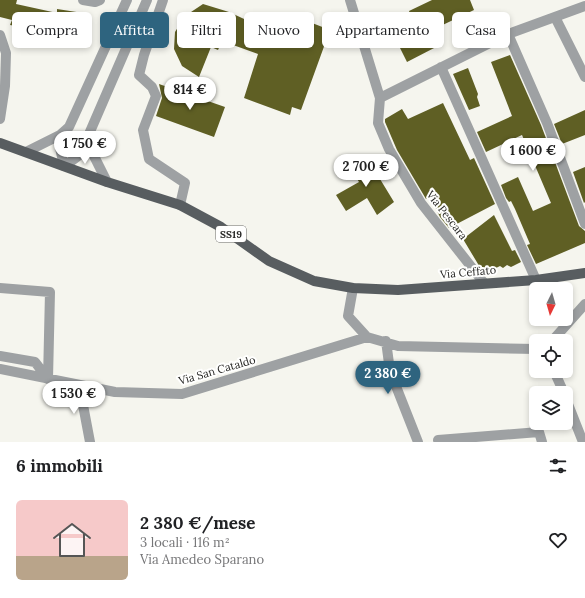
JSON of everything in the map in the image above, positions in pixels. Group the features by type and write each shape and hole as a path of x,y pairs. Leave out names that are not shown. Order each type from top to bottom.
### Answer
{"main road":[{"name":"SS19","path":"0,142 107,182 180,205 221,227 269,261 314,281 353,288"},
{"name":"Via Ceffato","path":"353,288 398,290 536,280 585,273"}],"street":[{"path":"83,0 96,2 100,0"},
{"path":"26,152 60,135 69,127 127,0"},
{"path":"60,135 60,148 64,166 79,156 88,144 89,134 147,0"},
{"path":"163,0 144,55 139,75 152,87 156,96 143,130 149,159 185,183 180,205"},
{"name":"Via Pescara","path":"350,0 380,98 378,123 397,164 421,203 484,283"},
{"path":"510,33 585,6"},
{"path":"555,17 585,77"},
{"path":"0,35 6,53 0,120"},
{"path":"510,39 544,116 585,224"},
{"path":"380,98 480,48"},
{"path":"441,67 536,280"},
{"path":"88,144 107,182"},
{"path":"0,288 50,292 48,379"},
{"path":"353,288 348,316 367,337 398,346 529,349"},
{"path":"558,334 585,304"},
{"name":"Via San Cataldo","path":"0,370 116,392 182,394 367,337"},
{"path":"386,342 390,371 418,442"},
{"path":"0,356 35,362 48,379"},
{"path":"84,386 83,405 90,442"},
{"path":"573,417 583,442"},
{"path":"438,440 539,432 542,442"}],"building":[{"path":"0,0 17,0 16,4 52,12 12,12 12,20 0,17"},
{"path":"432,0 470,0 474,10 470,12 452,12 452,21 444,24 444,12 409,11"},
{"path":"203,4 229,12 191,12"},
{"path":"57,9 76,12 57,12"},
{"path":"236,15 244,19 244,48 314,48 314,24 322,27 322,48 323,48 301,110 292,107 290,115 244,98 258,54 236,46"},
{"path":"177,29 177,48 211,48 199,77 182,66 174,49 175,32"},
{"path":"400,48 434,48 407,62"},
{"path":"510,55 541,125 579,226 585,231 585,243 536,264 527,245 530,244 515,209 511,201 509,202 506,198 501,185 518,177 533,211 551,203 522,135 486,152 477,132 512,116 491,62"},
{"path":"468,68 478,94 477,97 480,106 469,110 453,74"},
{"path":"159,84 225,107 214,137 156,116 162,98"},
{"path":"443,103 470,160 474,158 495,204 449,228 440,217 430,197 426,199 397,150 385,122 385,119 402,109 408,119"},
{"path":"585,110 585,135 562,144 554,124"},
{"path":"360,156 361,159 366,156 394,202 377,215 367,198 346,211 336,195 359,182 348,164"},
{"path":"585,167 585,202 584,203 573,172"},
{"path":"494,215 512,251 515,250 521,262 511,267 507,265 503,268 500,266 496,268 481,269 463,239"}]}
